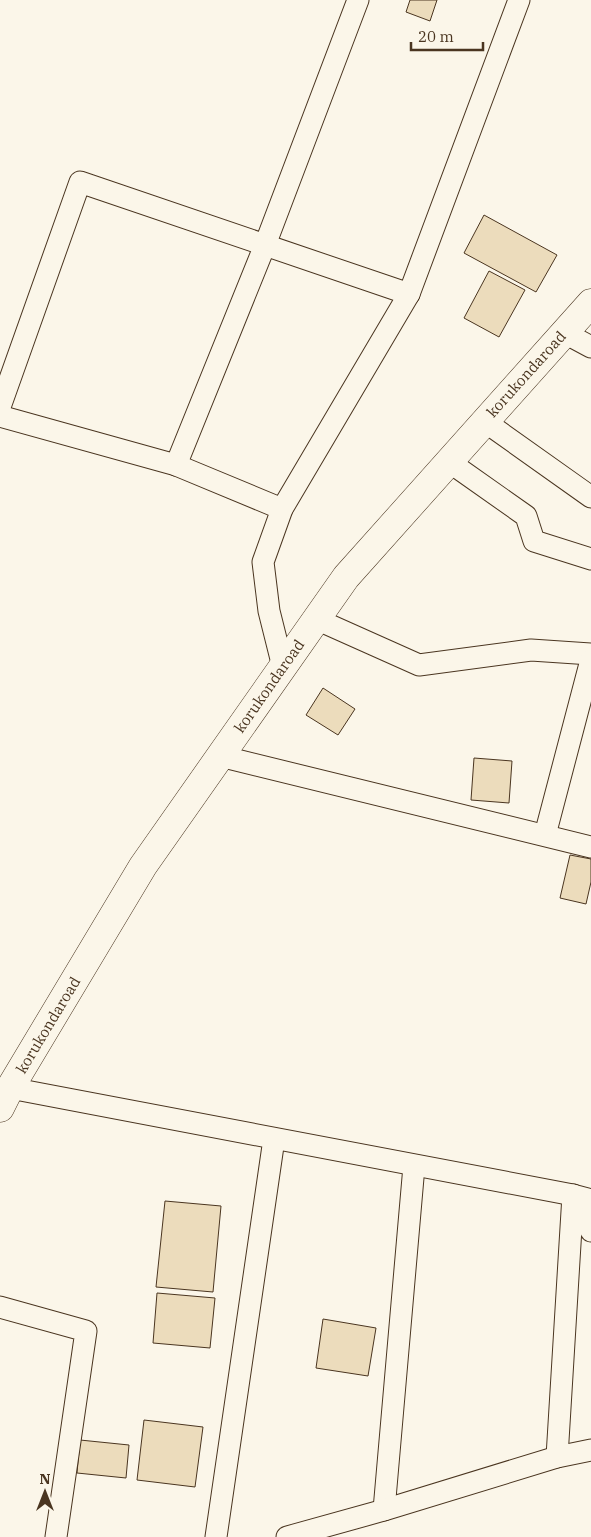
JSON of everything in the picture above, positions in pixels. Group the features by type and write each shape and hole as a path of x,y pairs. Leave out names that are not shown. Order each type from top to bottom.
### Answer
{"main road":[{"name":"korukondaroad","path":"5,1098 143,866 346,577 484,420 591,303"}],"street":[{"path":"176,465 265,245 358,0"},
{"path":"283,667 269,611 263,562 282,509 408,294 519,0"},
{"path":"0,407 80,182 408,294"},
{"path":"564,332 591,347"},
{"path":"0,416 176,465 282,509"},
{"path":"484,420 591,497"},
{"path":"448,461 526,516 534,541 591,559"},
{"path":"316,619 419,665 531,650 591,654"},
{"path":"545,835 584,719 591,660"},
{"path":"220,756 591,847"},
{"path":"5,1098 274,1139 582,1198"},
{"path":"216,1537 274,1139"},
{"path":"384,1510 414,1166"},
{"path":"582,1198 591,1231"},
{"path":"557,1457 582,1198"},
{"path":"0,1307 86,1331 56,1537"},
{"path":"287,1537 384,1510 557,1457 591,1450"}],"building":[{"path":"410,0 437,0 430,21 406,12"},
{"path":"484,215 557,255 536,292 464,253"},
{"path":"489,271 525,290 499,337 464,318"},
{"path":"323,688 355,709 338,735 306,715"},
{"path":"474,758 512,761 509,803 471,800"},
{"path":"570,855 591,859 591,882 586,904 560,898"},
{"path":"165,1201 221,1206 213,1292 156,1287"},
{"path":"157,1293 215,1298 210,1348 153,1343"},
{"path":"323,1319 376,1328 368,1376 316,1368"},
{"path":"144,1420 203,1427 195,1487 137,1480"},
{"path":"80,1440 129,1445 126,1478 77,1473"}]}
